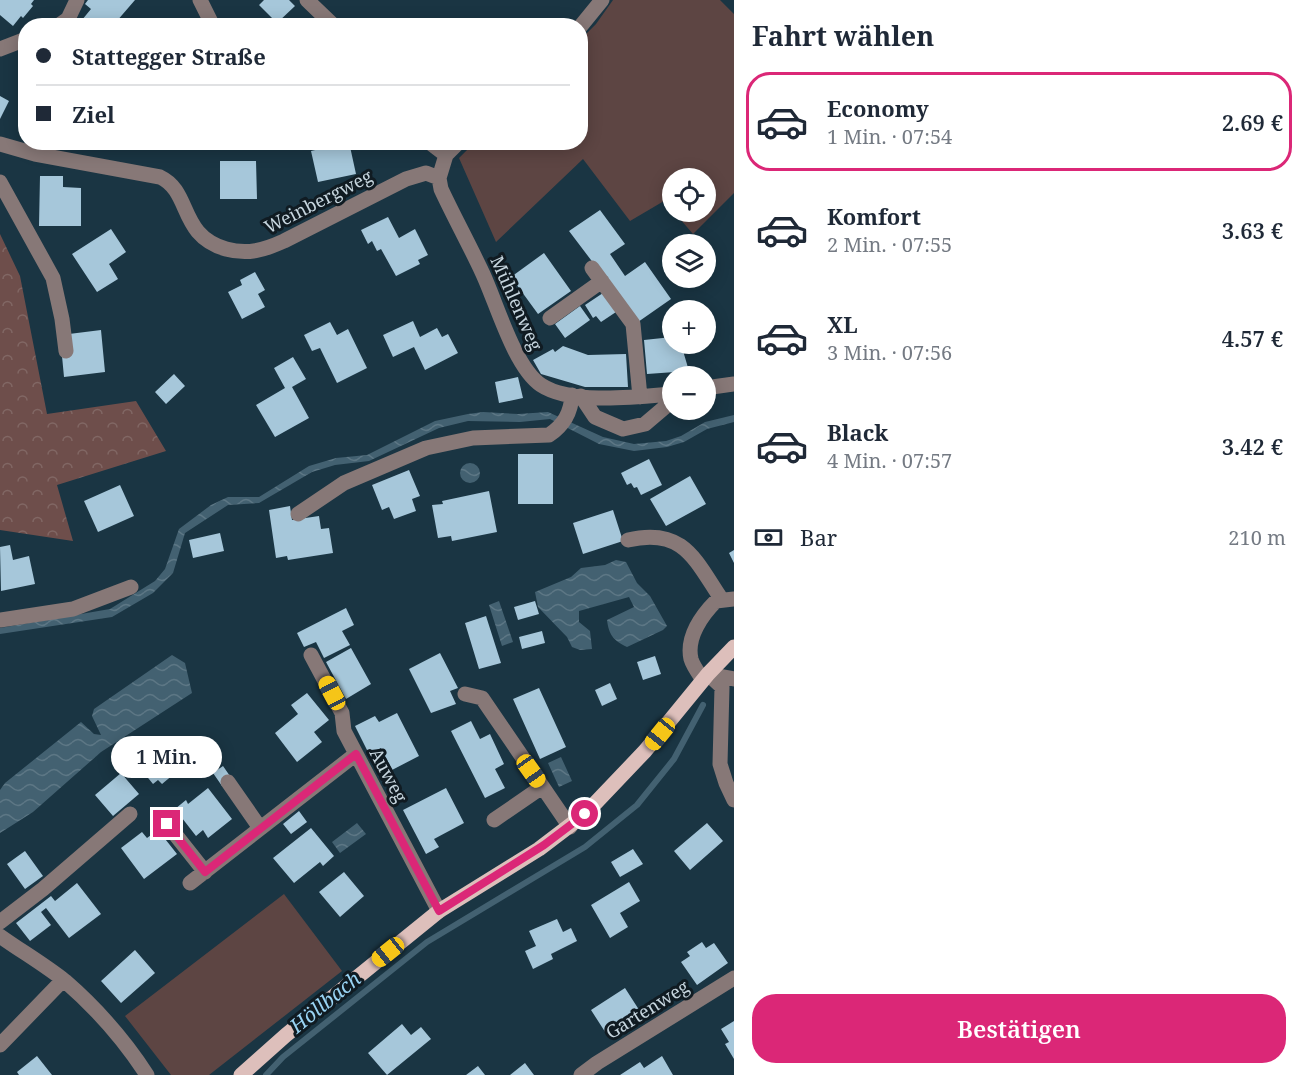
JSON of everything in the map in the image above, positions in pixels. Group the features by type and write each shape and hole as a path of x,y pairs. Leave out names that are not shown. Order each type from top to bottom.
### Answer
{"main road":[{"path":"241,1075 286,1035 439,911 570,827 601,799 645,751 734,647"}],"street":[{"path":"68,18 77,0"},
{"path":"201,0 209,18"},
{"path":"306,0 325,18"},
{"path":"587,18 602,0"},
{"path":"0,49 18,42"},
{"name":"Weinbergweg","path":"0,144 18,149"},
{"name":"Weinbergweg","path":"21,150 159,177 172,184 195,230 201,237 211,244 240,252 267,249 284,242 406,179 426,173 439,178"},
{"path":"439,150 446,155"},
{"path":"439,178 446,155 451,150"},
{"name":"Mühlenweg","path":"439,178 441,189 452,214 482,272 527,371 541,385 597,398 662,396"},
{"path":"0,182 53,278 66,351"},
{"path":"592,268 633,324 640,397"},
{"path":"550,318 602,281"},
{"path":"716,386 734,384"},
{"path":"298,514 344,483 426,448 473,438 549,435 563,423 577,395 595,417 623,429 645,424 662,410"},
{"path":"628,540 652,535 672,540 684,547 728,600"},
{"path":"0,620 73,609 131,587"},
{"path":"728,600 716,602 698,622 691,645 691,658 706,677 722,687 720,764 734,800"},
{"name":"Auweg","path":"311,655 342,712 344,731 439,911"},
{"path":"706,677 734,679"},
{"path":"465,694 482,698 570,827"},
{"path":"190,883 356,754"},
{"path":"228,782 261,828"},
{"path":"494,819 542,787"},
{"path":"0,922 43,889 130,814"},
{"path":"167,824 205,872"},
{"path":"0,936 63,980 89,1003 134,1054 147,1075"},
{"name":"Gartenweg","path":"581,1075 734,978"},
{"path":"0,1045 63,980"}],"shaded area":[{"path":"613,0 720,0 734,14 734,193 716,211 716,168 662,168 662,202 630,221 583,159 496,242 459,158 467,150 588,150 588,32"},
{"path":"683,222 705,222 693,234"},
{"path":"284,894 342,971 209,1075 171,1075 125,1016"}],"green space":[{"path":"0,234 20,276 47,414 136,401 166,451 57,485 73,541 0,530"}],"water":[{"path":"548,412 603,437 634,444 666,441 681,436 705,422 734,415 734,422 707,429 684,442 667,447 634,451 599,444 550,419 520,422 468,421 439,428 369,461 335,465 312,472 259,503 228,505 185,533 173,573 153,593 112,617 0,634 0,628 110,609 155,581 165,569 179,529 211,505 228,497 259,497 309,466 336,458 367,455 435,421 468,414"},
{"path":"470,463 477,466 480,473 477,480 470,483 463,480 460,473 463,466"},
{"path":"616,560 626,562 637,583 650,596 667,626 627,647 618,642 609,630 607,620 634,607 629,597 579,611 579,622 590,631 592,649 580,650 572,647 567,637 538,607 535,592 571,577 581,568 605,565"},
{"path":"499,601 513,642 502,646 489,605"},
{"path":"172,655 185,663 192,693 101,752 33,812 0,833 0,790 5,783 81,722 94,734 101,735 92,716 94,709"},
{"path":"561,757 572,781 559,787 548,763"},
{"path":"357,823 366,834 340,853 332,842"}],"building":[{"path":"0,0 34,0 31,4 33,6 23,18 21,16 18,18 13,26 0,15"},
{"path":"88,0 135,0 119,18 84,18 91,9 85,4"},
{"path":"264,0 289,0 295,6 282,18 272,18 259,5"},
{"path":"0,96 9,101 0,119"},
{"path":"351,150 356,174 318,182 311,151"},
{"path":"220,161 256,161 257,199 220,199"},
{"path":"40,176 63,176 63,187 81,188 81,226 39,226"},
{"path":"600,210 625,244 610,254 625,276 645,262 671,299 662,300 662,305 638,322 569,231"},
{"path":"388,217 399,238 415,229 428,255 418,260 420,264 396,276 381,249 377,251 372,241 368,244 361,230"},
{"path":"111,229 126,252 109,264 118,279 97,292 72,254"},
{"path":"544,253 571,291 538,314 511,277"},
{"path":"255,272 265,290 258,294 265,307 242,319 228,292 242,285 240,280"},
{"path":"603,293 616,312 601,322 596,316 593,318 585,305"},
{"path":"580,306 590,320 565,338 555,324"},
{"path":"413,321 420,337 437,328 442,337 448,334 458,353 425,370 414,347 393,357 383,335"},
{"path":"330,322 337,335 348,329 367,368 337,383 320,348 312,351 304,335"},
{"path":"101,330 105,372 64,377 62,356 69,334"},
{"path":"662,338 662,354 684,354 688,366 662,366 662,373 647,374 644,340"},
{"path":"563,346 588,355 626,354 628,387 585,387 541,374 533,360 553,349 555,352"},
{"path":"293,357 306,379 292,387 309,418 275,437 256,405 285,388 274,368"},
{"path":"174,374 185,386 166,404 155,392"},
{"path":"518,377 523,398 499,403 495,382"},
{"path":"518,454 553,454 553,504 518,504"},
{"path":"649,459 662,485 641,495 637,487 634,488 631,483 627,485 621,473"},
{"path":"409,470 420,496 412,499 416,511 394,519 389,507 382,510 372,485"},
{"path":"690,476 706,504 666,526 650,499"},
{"path":"120,485 134,516 98,532 84,501"},
{"path":"489,491 497,532 452,541 451,536 438,538 432,505"},
{"path":"290,506 292,520 319,516 321,529 329,528 333,553 288,560 287,556 276,558 269,510"},
{"path":"613,510 623,541 583,554 573,523"},
{"path":"220,533 224,551 193,558 189,540"},
{"path":"10,545 13,560 29,556 35,584 1,591 0,547"},
{"path":"734,550 734,563 729,553"},
{"path":"535,601 539,614 518,620 514,607"},
{"path":"346,608 354,625 342,631 350,645 324,658 316,642 304,647 297,633"},
{"path":"486,616 501,663 479,669 465,623"},
{"path":"542,631 545,643 522,649 519,637"},
{"path":"351,648 371,684 346,699 326,662"},
{"path":"440,653 458,688 450,691 456,704 431,713 409,669"},
{"path":"655,656 661,674 643,680 637,662"},
{"path":"610,683 617,699 602,706 595,690"},
{"path":"539,688 566,747 540,759 513,699"},
{"path":"307,693 329,720 314,732 322,742 297,762 275,733 298,714 291,705"},
{"path":"397,713 419,756 392,770 381,748 369,754 355,726 375,716 379,722"},
{"path":"471,721 480,739 490,734 504,764 495,769 505,788 485,798 451,731"},
{"path":"159,743 180,769 162,784 158,780 153,784 135,762"},
{"path":"223,766 232,779 222,786 213,773"},
{"path":"121,773 139,794 113,816 95,795"},
{"path":"208,788 232,819 208,838 203,830 196,836 175,809 186,800 188,804"},
{"path":"446,788 464,823 434,839 439,847 426,854 403,810"},
{"path":"299,811 307,822 291,834 283,824"},
{"path":"707,823 723,841 690,870 674,851"},
{"path":"311,828 334,856 323,866 320,862 294,883 273,858"},
{"path":"158,830 177,854 144,879 121,848 142,832 147,838"},
{"path":"633,849 643,864 620,877 611,862"},
{"path":"25,851 43,876 25,889 7,864"},
{"path":"344,872 364,896 340,917 319,892"},
{"path":"629,882 640,901 620,913 628,927 610,938 591,905"},
{"path":"77,883 101,914 69,938 46,908 41,912 51,925 30,941 16,923 51,896 55,901"},
{"path":"557,919 563,932 571,928 577,941 551,954 553,959 533,969 525,951 536,946 529,931"},
{"path":"702,942 706,948 714,943 728,963 697,985 681,962 690,956 687,952"},
{"path":"135,950 155,973 121,1003 101,981"},
{"path":"625,988 643,1016 609,1038 591,1010"},
{"path":"734,1021 734,1059 725,1044 729,1042 721,1029"},
{"path":"402,1024 411,1035 421,1027 431,1039 387,1075 368,1053"},
{"path":"37,1056 52,1075 19,1075 17,1072"},
{"path":"662,1056 673,1075 620,1075 640,1062 644,1068"},
{"path":"525,1063 534,1075 510,1075"},
{"path":"478,1066 485,1075 466,1075"}],"waterway":[{"name":"Höllbach","path":"266,1075 283,1057 427,942 585,847 637,805 674,759 703,705"}],"route":[{"path":"167,824 205,872 356,754 439,911 544,845 585,814"}]}
